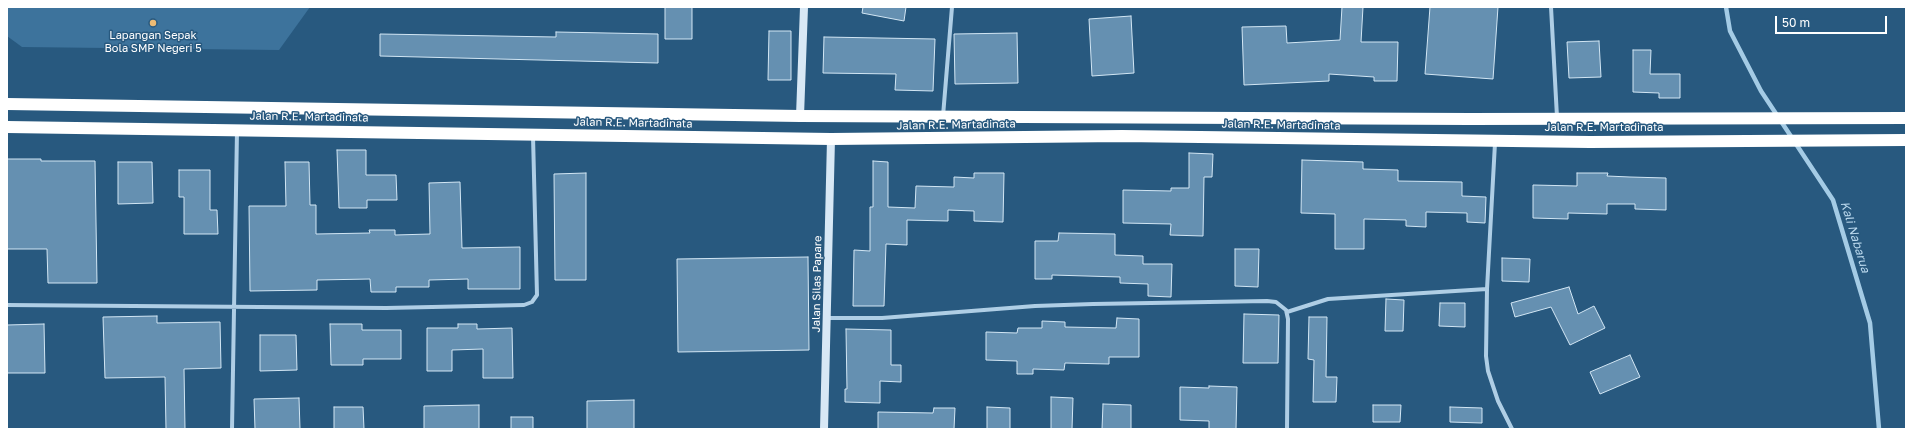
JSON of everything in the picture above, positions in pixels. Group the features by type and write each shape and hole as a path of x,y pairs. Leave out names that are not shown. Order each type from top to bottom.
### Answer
{"highway":[{"name":"Jalan R.E. Martadinata","path":"7,104 800,116 1557,119 1906,118"},
{"path":"1323,118 1324,138"},
{"name":"Jalan R.E. Martadinata","path":"7,126 831,139 1122,136 1495,141 1906,140"}],"street":[{"path":"800,116 804,7"},
{"path":"943,116 952,7"},
{"path":"1551,7 1557,119"},
{"path":"232,429 237,129"},
{"path":"7,305 386,308 524,305 532,302 537,295 533,135"},
{"name":"Jalan Silas Papare","path":"824,429 831,139"},
{"path":"1495,141 1487,289 1486,356 1488,371 1498,401 1512,429"},
{"path":"1287,312 1328,299 1487,289"},
{"path":"827,318 882,318 1057,305 1252,301 1276,302 1287,312 1288,319 1287,429"}],"shaded area":[{"name":"Lapangan Sepak Bola SMP Negeri 5","path":"7,7 310,7 279,50 22,47 7,36"}],"building":[{"path":"665,7 692,7 692,39 665,39"},
{"path":"863,7 906,7 904,21 862,13"},
{"path":"1342,7 1363,7 1361,42 1398,42 1397,81 1374,81 1374,77 1329,74 1329,81 1244,85 1242,27 1286,26 1287,43 1340,40"},
{"path":"1430,7 1498,7 1493,79 1425,74"},
{"path":"1131,16 1134,73 1092,76 1089,19"},
{"path":"769,31 791,31 791,80 768,80"},
{"path":"556,32 658,34 658,63 380,56 380,34 556,37"},
{"path":"1017,33 1018,83 955,84 954,34"},
{"path":"824,37 935,39 933,91 895,90 896,74 823,73"},
{"path":"1599,41 1601,77 1569,78 1567,42"},
{"path":"1633,50 1651,50 1650,74 1680,74 1680,98 1659,98 1659,93 1633,92"},
{"path":"337,150 366,150 366,175 396,175 397,200 367,200 367,208 339,208"},
{"path":"1189,153 1213,154 1212,177 1204,177 1203,236 1170,235 1171,224 1123,223 1123,190 1171,191 1171,188 1189,188"},
{"path":"7,159 41,159 41,161 95,161 97,283 48,283 47,249 7,249"},
{"path":"1302,160 1363,162 1363,169 1398,170 1398,181 1462,182 1462,196 1486,197 1485,223 1467,222 1467,213 1426,212 1426,227 1406,226 1406,220 1364,219 1364,249 1335,249 1335,214 1301,213"},
{"path":"873,161 888,162 888,207 915,208 916,186 954,187 954,177 974,178 974,173 1004,173 1003,222 974,221 974,211 948,210 948,221 907,220 907,245 886,244 884,306 853,306 854,250 870,251 870,207 873,207"},
{"path":"118,162 152,162 153,203 118,204"},
{"path":"285,162 309,162 310,205 316,205 316,234 370,233 369,230 395,230 395,235 430,234 429,183 460,182 462,248 520,247 520,289 468,289 468,279 429,280 429,287 396,287 396,292 371,292 370,279 317,280 317,290 250,291 249,206 286,206"},
{"path":"179,170 210,170 210,210 217,210 218,234 184,234 184,197 179,197"},
{"path":"586,173 586,280 555,280 554,174"},
{"path":"1577,173 1608,173 1607,176 1666,178 1666,210 1635,209 1635,204 1607,204 1607,214 1568,213 1568,219 1533,218 1533,185 1577,186"},
{"path":"1059,233 1115,234 1115,255 1143,256 1143,264 1172,264 1171,297 1148,296 1148,284 1120,283 1120,277 1052,275 1052,279 1035,279 1035,241 1058,241"},
{"path":"1235,249 1259,249 1258,287 1235,286"},
{"path":"808,257 809,350 678,352 677,259"},
{"path":"1502,258 1530,259 1529,282 1502,281"},
{"path":"1569,287 1578,314 1594,306 1605,328 1570,345 1551,307 1515,317 1511,303"},
{"path":"1386,299 1404,300 1403,331 1385,331"},
{"path":"1440,303 1465,303 1465,327 1439,326"},
{"path":"1244,314 1279,315 1278,363 1243,363"},
{"path":"157,316 157,323 220,322 221,368 184,369 185,429 166,429 165,377 105,378 103,317"},
{"path":"1309,317 1327,317 1326,377 1337,377 1336,402 1313,402 1314,360 1308,359"},
{"path":"1117,318 1139,319 1139,357 1109,357 1109,364 1065,363 1064,370 1033,369 1033,374 1017,374 1017,361 986,360 986,332 1017,333 1018,328 1042,328 1042,321 1065,322 1065,327 1116,328"},
{"path":"44,324 45,373 7,373 7,325"},
{"path":"330,324 362,324 362,330 401,330 401,359 363,359 363,365 331,365"},
{"path":"458,324 477,324 477,329 512,328 513,378 483,378 483,349 452,350 452,371 427,371 427,328 458,328"},
{"path":"846,329 891,330 891,365 901,365 901,382 880,381 880,403 845,402 845,389 847,389"},
{"path":"260,335 296,335 297,370 260,371"},
{"path":"1630,355 1640,377 1600,394 1590,372"},
{"path":"1209,386 1237,387 1236,429 1209,429 1209,421 1180,420 1180,387 1209,388"},
{"path":"1051,397 1073,398 1072,429 1051,429"},
{"path":"299,398 300,429 255,429 254,399"},
{"path":"634,400 634,429 587,429 587,401"},
{"path":"1103,404 1131,405 1131,429 1102,429"},
{"path":"479,405 479,429 424,429 424,406"},
{"path":"1373,405 1401,405 1400,422 1373,422"},
{"path":"334,407 363,407 364,429 334,429"},
{"path":"987,407 1010,408 1010,429 987,429"},
{"path":"1450,407 1482,408 1482,423 1450,422"},
{"path":"934,408 955,408 954,429 878,429 878,412 933,413"},
{"path":"511,417 533,417 533,429 511,429"}],"waterway":[{"name":"Kali Nabarua","path":"1726,7 1730,31 1761,91 1833,200 1870,323 1879,429"}],"place":[{"name":"Lapangan Sepak Bola SMP Negeri 5","path":"153,23"}]}
